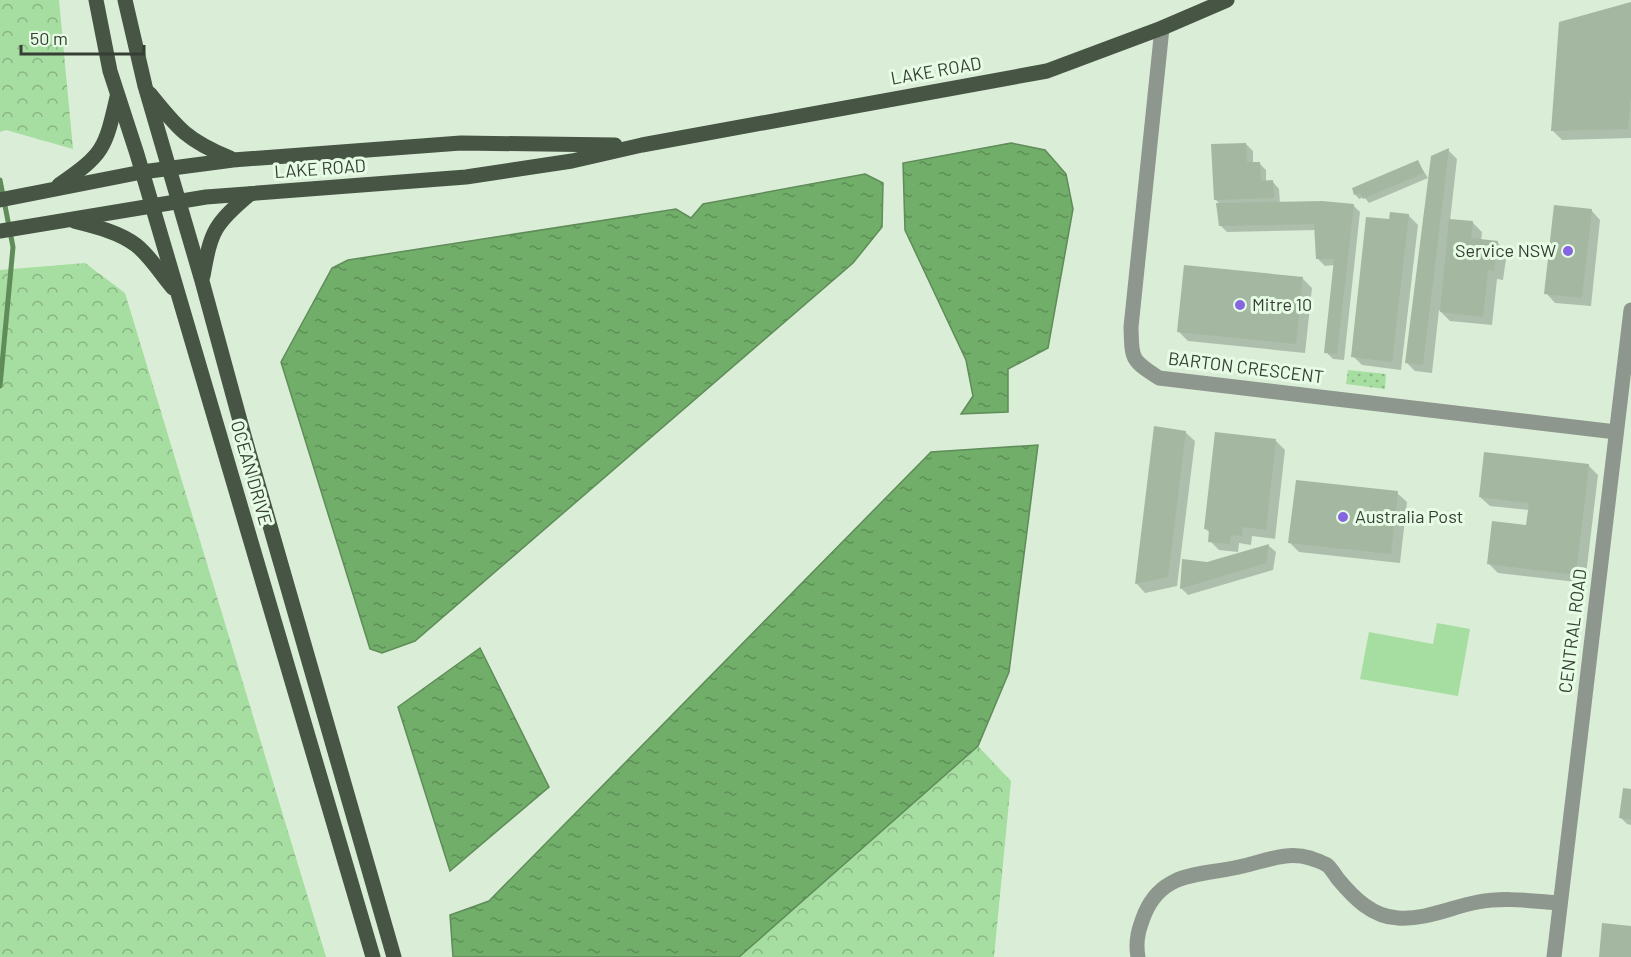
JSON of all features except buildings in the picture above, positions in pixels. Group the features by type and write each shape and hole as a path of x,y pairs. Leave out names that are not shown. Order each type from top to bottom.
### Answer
{"main road":[{"name":"OCEAN DRIVE","path":"96,0 117,95 142,172 373,957"},
{"name":"OCEAN DRIVE","path":"125,0 145,87 394,957"},
{"name":"LAKE ROAD","path":"0,231 179,201 466,177 572,161 642,145 1047,71 1162,28 1227,0"},
{"path":"145,87 172,122 191,140 233,160"},
{"path":"54,188 85,167 102,149 117,95"},
{"name":"LAKE ROAD","path":"0,200 142,172 233,160 461,144 642,145"},
{"path":"202,281 208,250 218,224 250,194"},
{"path":"68,219 94,225 132,242 177,292"}],"street":[{"name":"BARTON CRESCENT","path":"1162,28 1131,327 1132,350 1137,364 1159,378 1616,432"},
{"name":"CENTRAL ROAD","path":"1554,957 1630,321"},
{"path":"1138,957 1136,944 1139,928 1150,903 1161,889 1180,878 1292,855 1327,865 1357,900 1375,912 1396,918 1421,917 1502,899 1560,903"}],"green space":[{"path":"0,0 59,0 73,149 6,130 0,132"},
{"path":"85,263 125,293 326,957 0,957 0,270"},
{"path":"1348,370 1386,374 1385,389 1346,384"},
{"path":"1437,623 1470,629 1458,696 1360,679 1369,632 1433,644"},
{"path":"978,746 1011,781 994,957 739,957"}],"water":[{"path":"1011,143 1045,150 1066,174 1073,209 1048,348 1008,369 1008,412 961,414 973,396 966,360 905,230 903,163"},
{"path":"865,174 883,183 882,227 853,263 415,641 382,653 370,649 281,362 332,268 348,260 676,209 691,218 703,204"},
{"path":"1038,445 1009,672 978,746 739,957 453,957 450,915 489,901 931,452"},
{"path":"480,648 549,787 450,871 398,707"}],"waterway":[{"path":"0,180 13,247 0,386"}],"place":[{"name":"Service NSW","path":"1568,251"},
{"name":"Mitre 10","path":"1240,305"},
{"name":"Australia Post","path":"1343,517"}]}
